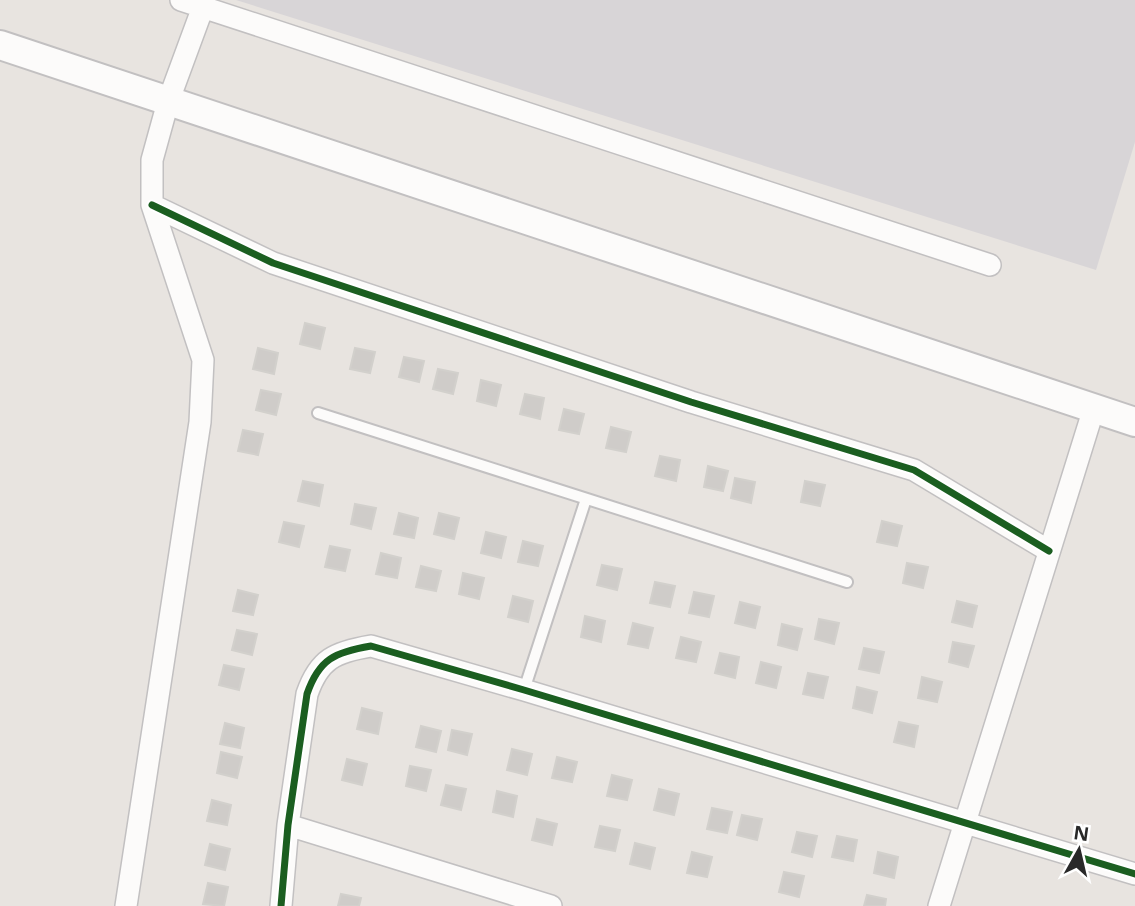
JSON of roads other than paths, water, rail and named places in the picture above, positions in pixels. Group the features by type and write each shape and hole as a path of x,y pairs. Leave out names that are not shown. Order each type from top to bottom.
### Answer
{"main road":[{"path":"0,45 1135,422"}],"street":[{"path":"181,0 990,265"},
{"path":"126,906 200,422 203,360 152,205 152,160 168,102 203,7"},
{"path":"152,205 273,263 678,398 914,470 1049,551"},
{"path":"939,906 1094,408"},
{"path":"281,906 288,825 307,694 314,675 328,659 346,650 371,646 1135,874"},
{"path":"288,825 551,906"}],"lane":[{"path":"318,413 847,582"},
{"path":"524,690 586,499"}]}
